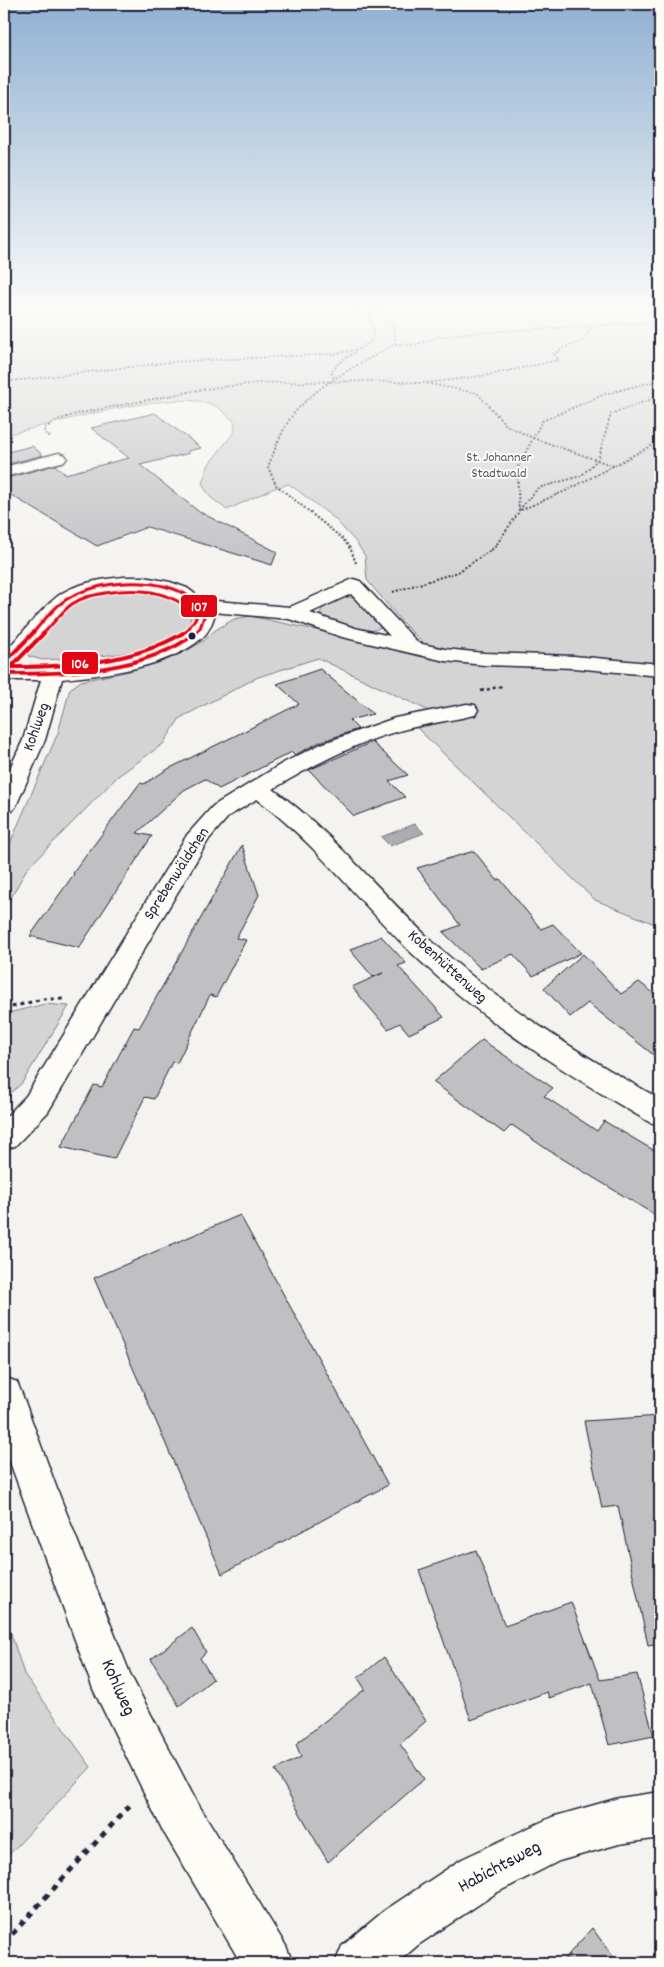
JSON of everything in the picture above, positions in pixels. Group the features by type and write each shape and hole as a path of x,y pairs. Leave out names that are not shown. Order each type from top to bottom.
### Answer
{"street":[{"path":"4,472 59,458"},
{"path":"4,662 58,606 72,595 88,589 133,583 155,584 176,589 200,605 206,614 197,633 171,648 139,659 105,667 53,675 4,674"},
{"path":"292,613 320,602 353,585 410,646"},
{"path":"200,605 292,613 349,633 445,655 484,659 574,662 660,670"},
{"name":"Kohlweg","path":"4,806 34,740 48,698 53,675"},
{"name":"Sprebenwäldchen","path":"4,1137 37,1104 199,835 221,811 291,768 365,734 403,722 467,710"},
{"name":"Kobenhüttenweg","path":"258,789 290,811 426,951 490,1007 602,1081 660,1114"},
{"name":"Kohlweg","path":"4,1394 38,1490 115,1689 180,1815 269,1963"},
{"name":"Habichtsweg","path":"359,1963 401,1928 479,1876 495,1868 552,1840 619,1821 660,1815"}],"path":[{"path":"51,438 45,433 44,428 58,420 164,397"},
{"path":"311,397 294,412 275,448 268,467 275,484 323,521 347,544 356,562 353,585"},
{"path":"480,397 506,425 533,438 614,466"},
{"path":"518,511 517,469 542,421 598,397"},
{"path":"368,599 458,572 494,548 518,511 538,488 581,476 597,460 611,414 658,397"},
{"path":"518,511 570,489 660,441"},
{"path":"438,716 456,699 507,685"},
{"path":"4,1009 43,999 66,999"},
{"path":"4,1943 159,1773"}],"green space":[{"name":"St. Johanner Stadtwald","path":"5,397 660,397 660,926 595,900 415,726 427,710 318,658 258,677 180,718 163,744 118,776 26,870 4,911 4,857 58,733 70,689 81,681 130,671 164,661 205,640 214,631 234,619 250,616 367,641 429,649 402,622 367,580 365,556 356,542 334,518 289,484 272,489 227,510 210,497 202,483 209,464 235,431 234,421 216,406 198,401 144,404 81,416 5,435"},
{"path":"124,588 152,591 176,600 190,612 190,623 182,634 147,649 99,656 42,660 28,656 30,648 72,604 99,592"},
{"path":"348,597 357,600 366,608 380,625 379,628 366,631 359,630 344,626 320,614 327,604"},
{"path":"45,1004 69,1006 22,1083 12,1092 4,1095 4,1014"},
{"path":"4,1612 24,1674 91,1767 4,1860"}],"shaded area":[{"path":"415,824 424,833 390,846 381,837"}],"building":[{"path":"155,413 201,448 188,451 190,453 140,465 198,511 277,552 272,565 147,527 97,546 4,491 4,479 55,465 65,474 129,458 91,428"},
{"path":"32,446 43,455 4,465 4,453"},
{"path":"320,669 373,714 349,720 358,729 320,742 295,755 292,752 219,789 205,779 184,790 137,833 152,836 79,948 30,936 73,873 140,783 144,784 168,769 299,704 277,684"},
{"path":"372,742 408,775 389,781 405,797 354,816 309,770"},
{"path":"242,845 259,895 236,938 246,940 216,997 210,995 177,1063 172,1062 154,1099 145,1097 114,1159 61,1147 94,1085 102,1087 134,1027 139,1028"},
{"path":"474,851 541,929 553,924 581,953 533,976 513,954 481,969 443,932 460,925 417,868"},
{"path":"381,936 406,963 398,966 444,1017 409,1034 400,1023 388,1029 352,987 383,973 373,977 350,950"},
{"path":"583,954 621,994 639,982 660,998 660,1060 588,1003 570,1017 544,988"},
{"path":"482,1040 553,1088 544,1096 597,1131 604,1121 660,1154 660,1218 548,1150 512,1125 504,1133 433,1082"},
{"path":"240,1215 388,1485 222,1574 94,1278"},
{"path":"660,1416 660,1643 648,1645 618,1506 602,1508 584,1421"},
{"path":"476,1550 505,1626 571,1602 600,1680 637,1674 654,1736 609,1745 592,1683 549,1698 547,1692 471,1720 419,1570"},
{"path":"192,1628 206,1652 200,1658 213,1679 179,1706 151,1659"},
{"path":"384,1657 426,1721 400,1744 424,1779 328,1862 275,1770 301,1757 296,1744 365,1689 358,1678"},
{"path":"592,1928 618,1963 561,1963"}],"transit line":[{"name":"107","path":"4,663 64,601 87,589 124,582 163,586 180,592 195,601 205,614 197,632 181,644 160,654 106,667 77,671 4,674"},
{"name":"106","path":"124,590 164,594 182,602 197,616 187,631 168,642 143,651 84,663 11,667 72,604 89,596 124,590"}]}
